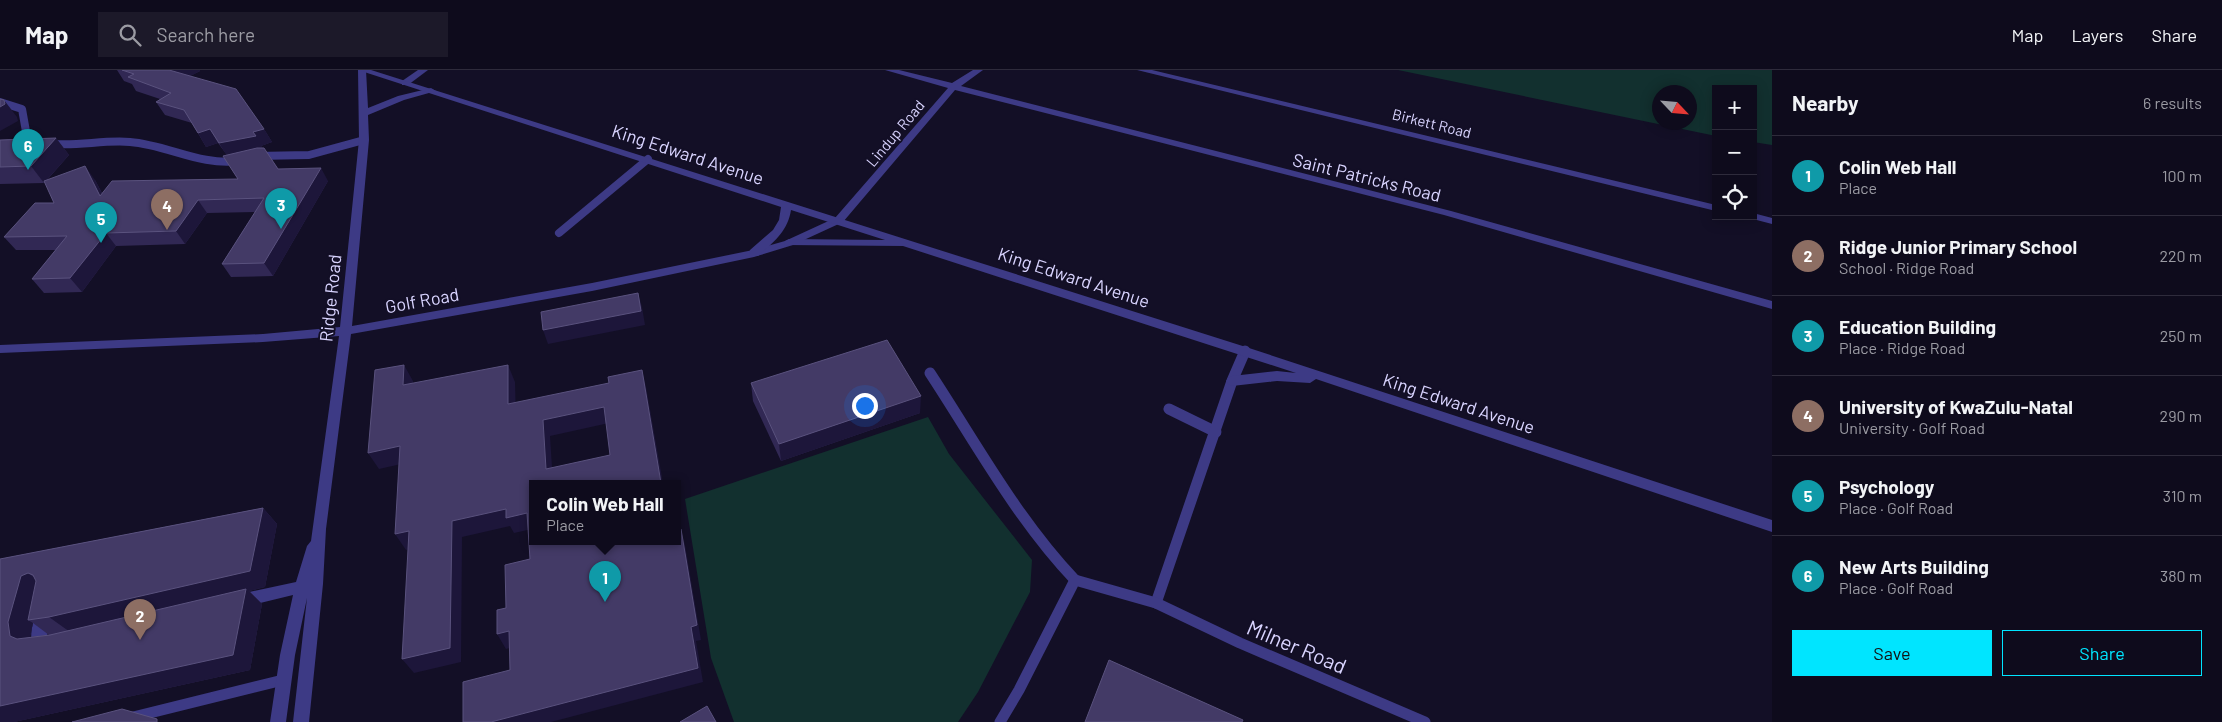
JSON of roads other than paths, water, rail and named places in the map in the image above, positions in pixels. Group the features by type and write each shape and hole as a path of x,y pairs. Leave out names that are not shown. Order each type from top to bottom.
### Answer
{"street":[{"name":"King Edward Avenue","path":"362,70 839,220 1245,351 1772,526"},
{"name":"Ridge Road","path":"301,722 316,584 319,529 346,331 364,140 362,70"},
{"path":"405,83 424,70"},
{"name":"Saint Patricks Road","path":"890,70 1456,216 1772,304"},
{"name":"Lindup Road","path":"839,220 953,87 979,70"},
{"name":"Birkett Road","path":"1141,70 1712,207"},
{"path":"364,112 401,98 431,91"},
{"path":"754,253 781,228 787,204"},
{"path":"1757,217 1772,221"},
{"name":"Golf Road","path":"0,349 263,338 346,331 592,287 754,253 789,243 839,220"},
{"path":"789,243 916,245"},
{"path":"1232,381 1290,376 1337,381"},
{"name":"Ridge Road","path":"278,722 283,680 301,587 319,529"},
{"path":"228,604 301,587"},
{"path":"48,597 39,633 39,645 62,642"}],"lane":[{"path":"0,102 22,109 27,137 33,141 51,143 148,144 209,163 231,163 264,154 309,154 364,140"},
{"path":"559,233 648,160"},
{"path":"1156,603 1232,381 1245,351"},
{"path":"930,373 1026,520 1054,558 1075,580 1024,682 1000,722"},
{"path":"1169,409 1216,432"},
{"name":"Milner Road","path":"1075,580 1156,603 1240,643 1425,722"},
{"path":"113,722 283,680"}],"place":[{"name":"New Arts Building","path":"28,170"},
{"name":"Education Building","path":"281,229"},
{"name":"University of KwaZulu-Natal","path":"167,230"},
{"name":"Psychology","path":"101,243"},
{"name":"Colin Web Hall","path":"605,602"},
{"name":"Ridge Junior Primary School","path":"140,640"}]}
